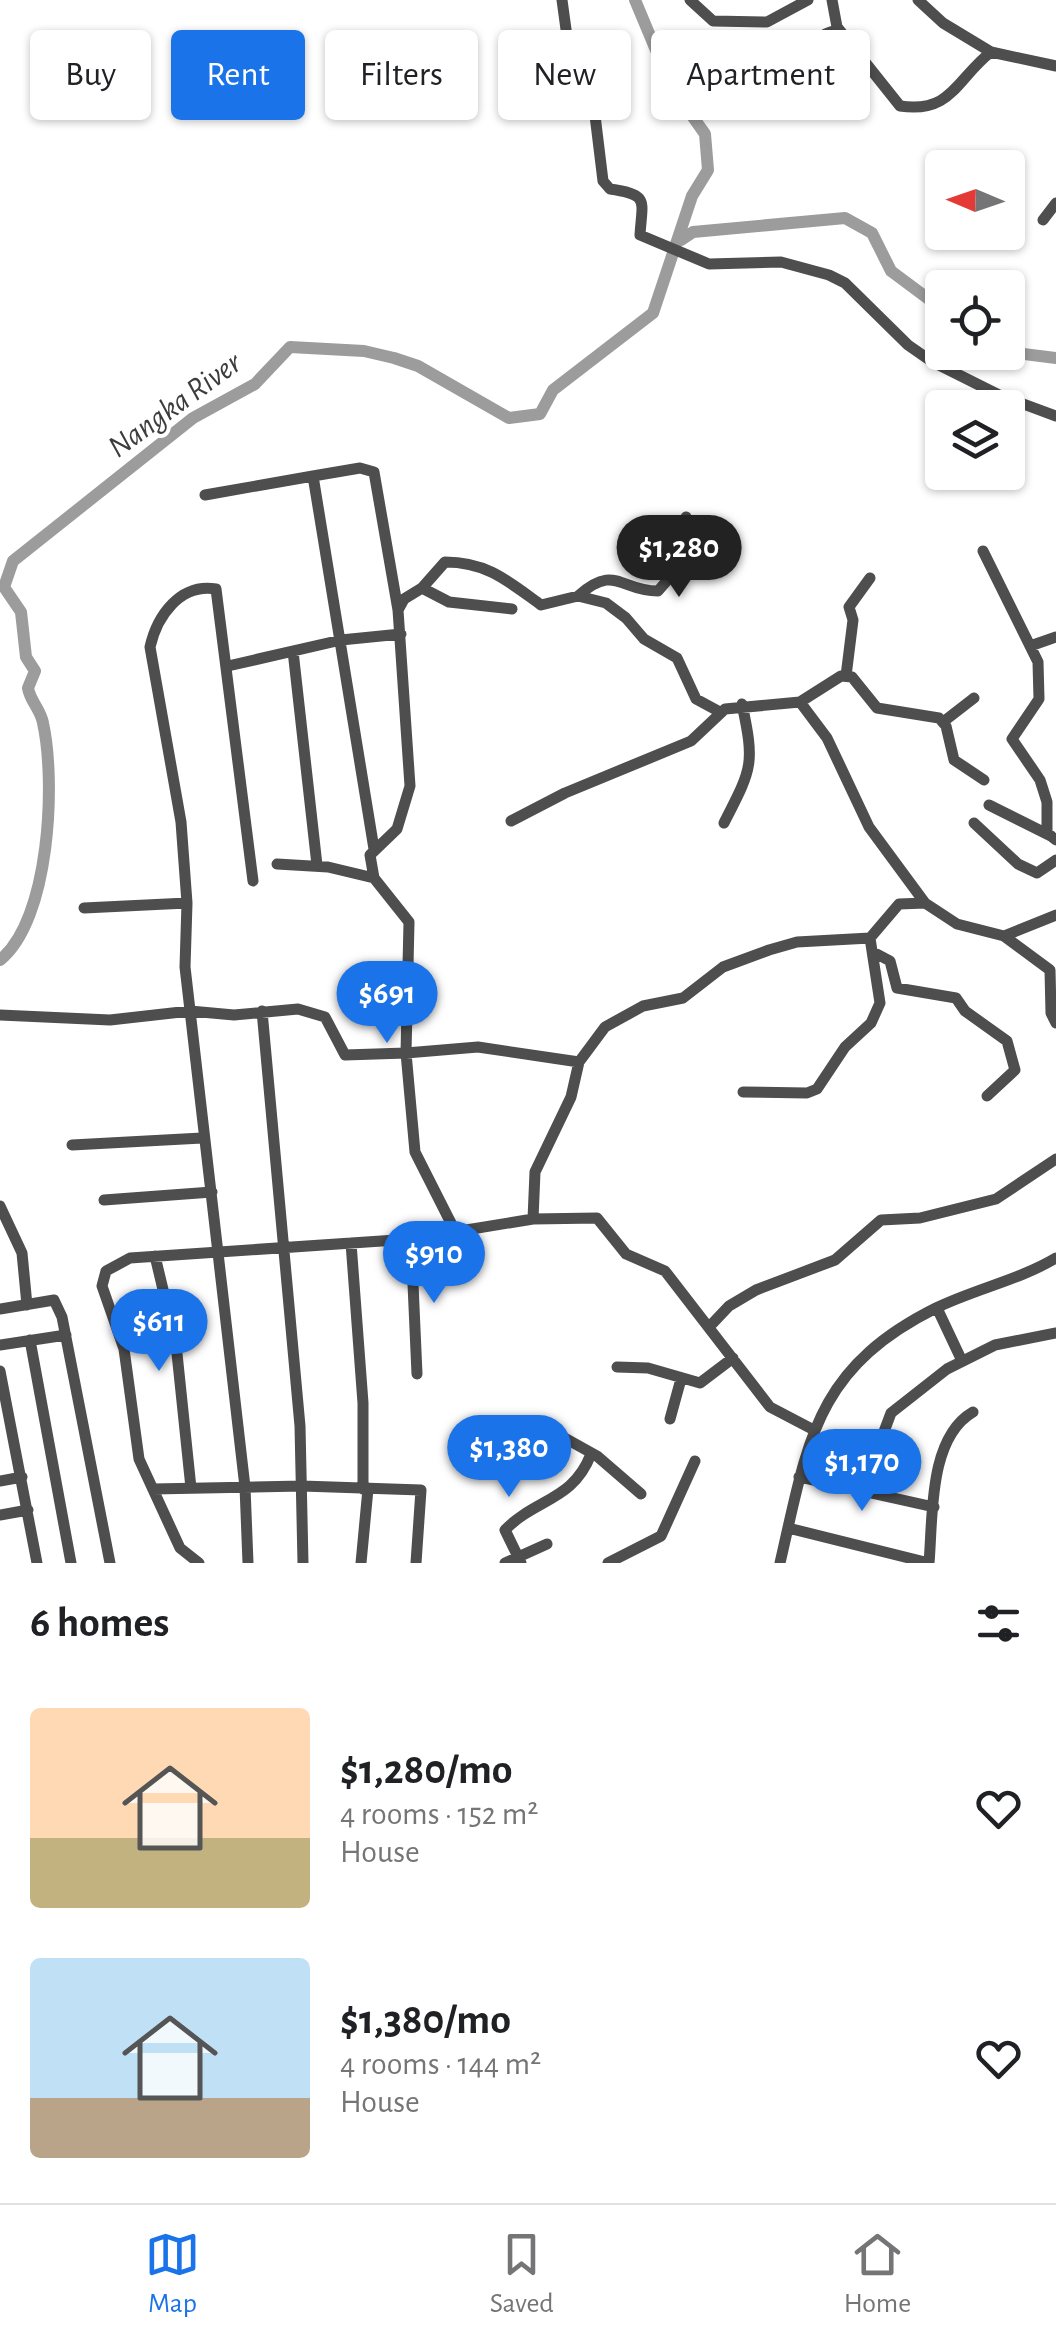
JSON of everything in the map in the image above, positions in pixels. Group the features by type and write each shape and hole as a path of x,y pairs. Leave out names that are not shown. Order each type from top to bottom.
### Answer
{"street":[{"path":"562,0 568,44 592,99 604,181 610,188 629,189 639,196 644,210 639,234 709,264 781,262 829,275 844,284 908,345 931,360 999,395 1056,416"},
{"path":"690,0 714,21 767,22 808,0"},
{"path":"832,0 840,30"},
{"path":"918,0 942,23 991,52 1056,66"},
{"path":"870,68 900,106 916,108 948,99 974,65 991,52"},
{"path":"1043,220 1056,203"},
{"path":"205,495 360,468 374,472 401,634 410,786 397,829 370,855 374,878 409,922 406,1053 416,1152 455,1232"},
{"path":"313,476 374,849"},
{"path":"398,610 404,599 422,588 444,562 473,562 490,567 541,605 578,596 594,582 612,577 658,592 688,560 686,517"},
{"path":"983,551 1014,619 1032,645 1038,700 1012,739 1052,800 1045,822 1053,838"},
{"path":"846,676 853,620 849,607 870,578"},
{"path":"248,1563 246,1487 220,1250 202,1138 185,967 187,903 181,822 150,647 155,625 173,602 201,586 216,589 253,880"},
{"path":"422,588 450,602 512,609"},
{"path":"578,596 606,603 644,639 677,658 696,698 720,712"},
{"path":"228,666 341,640 401,634"},
{"path":"1032,645 1056,638"},
{"path":"293,651 317,866"},
{"path":"512,822 565,793 691,741 716,722 720,712 742,704 800,702 846,676"},
{"path":"846,676 856,680 866,698 878,708 918,712 943,722"},
{"path":"943,722 974,698"},
{"path":"800,702 827,738 869,827 925,903 957,924 1004,936 1050,970 1051,1013 1056,1022"},
{"path":"724,823 750,772 753,754 742,704"},
{"path":"943,722 954,760 984,780"},
{"path":"989,805 1053,838"},
{"path":"974,823 1018,864 1037,873 1056,860"},
{"path":"278,864 317,866 374,878"},
{"path":"84,908 187,903"},
{"path":"533,1219 535,1172 571,1098 579,1062 606,1026 643,1006 683,998 723,968 797,942 870,938 899,904 925,903"},
{"path":"1004,936 1056,915"},
{"path":"743,1092 808,1093 818,1089 844,1047 871,1023 880,1004 870,938"},
{"path":"874,952 890,962 897,988 956,998 965,1011 1007,1040 1015,1070 987,1096"},
{"path":"262,1011 286,1245 302,1486 303,1563"},
{"path":"0,1015 110,1020 190,1012 234,1015 315,1011 325,1017 345,1055 478,1047 579,1062"},
{"path":"72,1145 202,1138"},
{"path":"712,1326 729,1306 756,1290 835,1260 881,1220 920,1218 996,1200 1056,1159"},
{"path":"104,1200 212,1192"},
{"path":"0,1206 22,1253 27,1305"},
{"path":"198,1563 180,1548 139,1459 124,1350 101,1278 130,1258 412,1239 533,1219 597,1218 626,1254 666,1271 712,1326 770,1407 812,1428"},
{"path":"412,1239 417,1374"},
{"path":"351,1242 363,1403 362,1563"},
{"path":"155,1256 176,1344 191,1488"},
{"path":"780,1563 812,1428 828,1396 854,1367 888,1336 937,1308 1056,1258"},
{"path":"0,1309 54,1300 66,1336 110,1563"},
{"path":"937,1308 962,1362"},
{"path":"861,1492 891,1413 962,1362 995,1345 1056,1333"},
{"path":"0,1345 66,1336"},
{"path":"30,1340 71,1563"},
{"path":"618,1367 648,1368 700,1383 733,1358"},
{"path":"0,1371 4,1414 16,1443 37,1563"},
{"path":"670,1419 681,1379"},
{"path":"788,1528 929,1563 943,1454 954,1430 973,1412"},
{"path":"545,1427 591,1454 641,1494"},
{"path":"0,1446 16,1443"},
{"path":"520,1561 505,1530 542,1503 568,1491 591,1454"},
{"path":"609,1563 661,1536 695,1461"},
{"path":"0,1481 22,1477"},
{"path":"799,1478 934,1507"},
{"path":"153,1489 302,1486 421,1490 416,1563"},
{"path":"0,1515 28,1510"},
{"path":"505,1563 520,1561 548,1544"}],"waterway":[{"name":"Nangka River","path":"0,960 17,941 30,914 39,883 48,813 47,748 43,723 28,688 35,671 26,657 21,612 4,587 13,561 193,418 255,384 290,347 364,351 394,358 418,366 509,418 540,414 553,390 653,313 692,196 708,170 705,134 671,86 635,0"},
{"path":"681,240 693,232 845,218 872,233 891,271 925,296"},
{"path":"1025,354 1056,358"}]}
